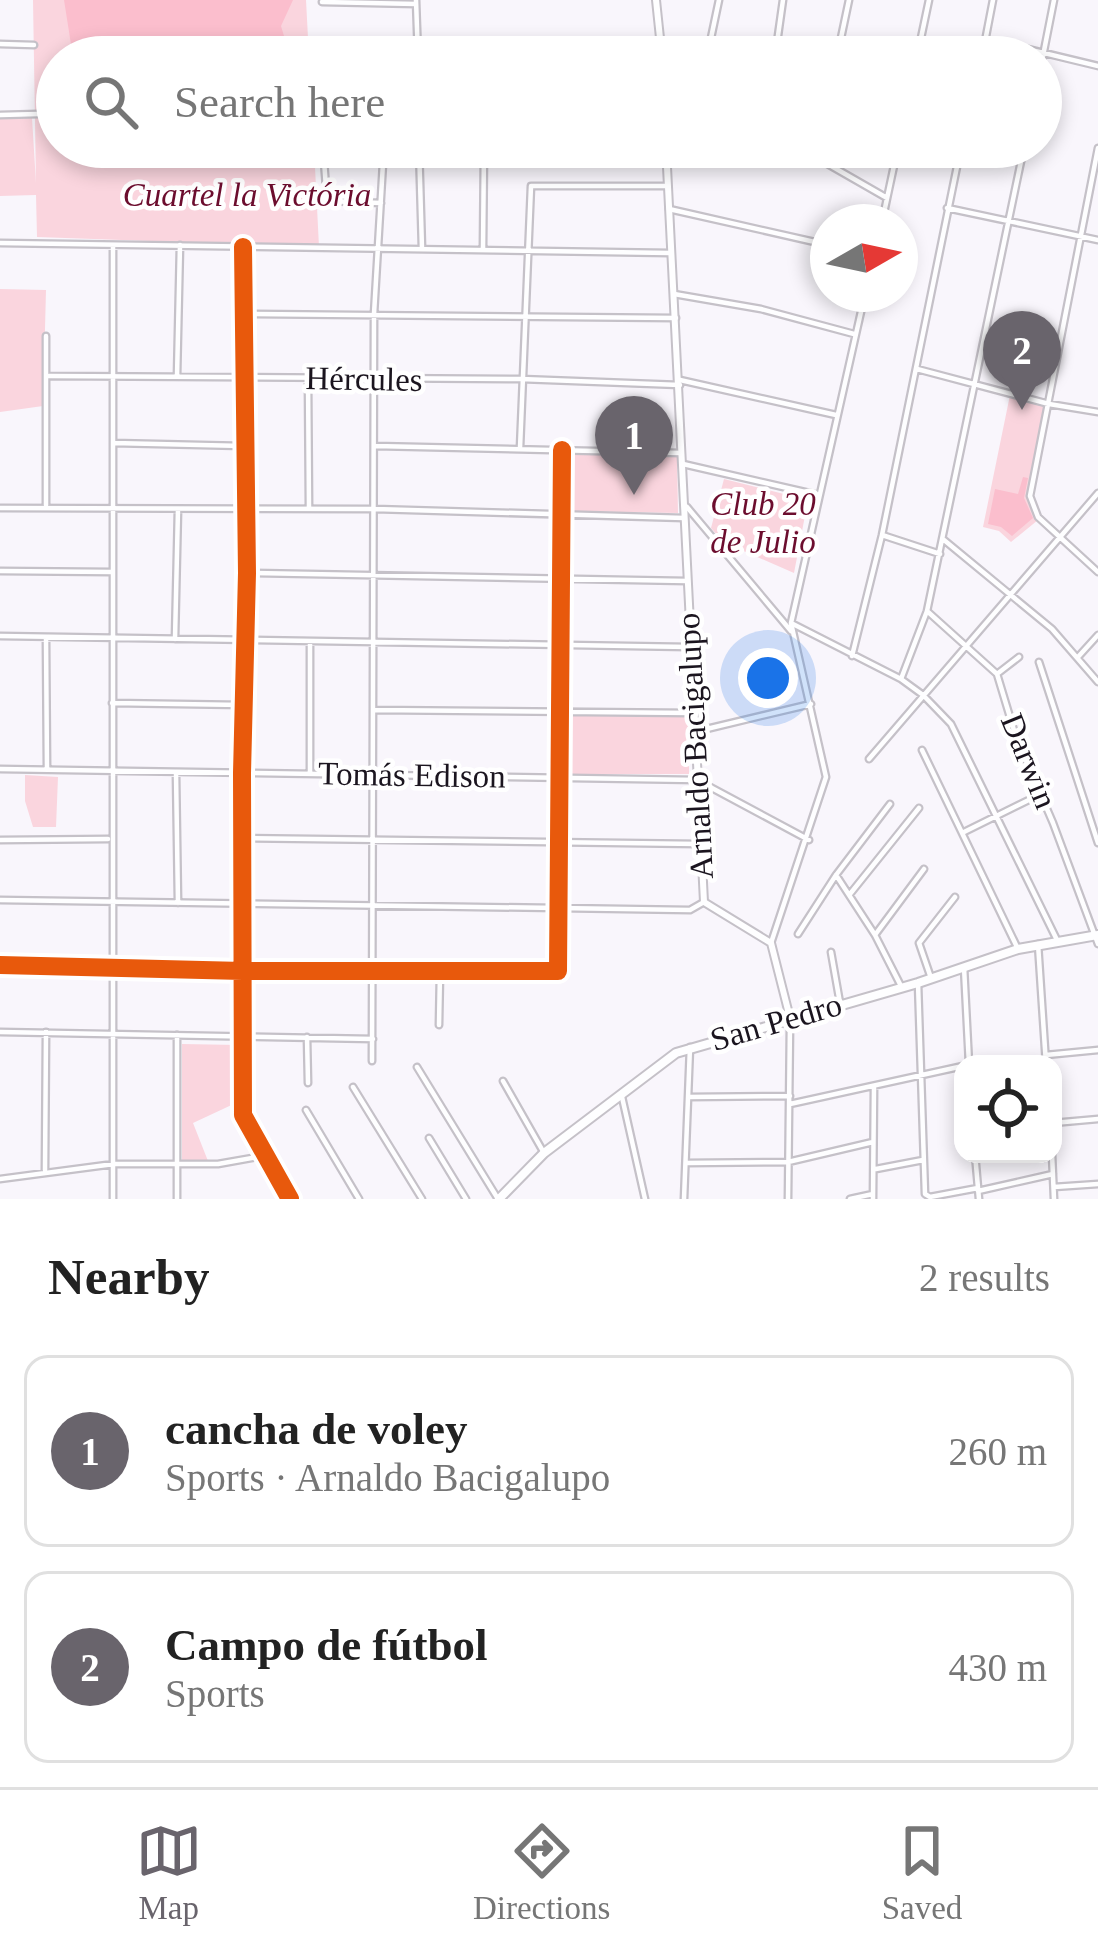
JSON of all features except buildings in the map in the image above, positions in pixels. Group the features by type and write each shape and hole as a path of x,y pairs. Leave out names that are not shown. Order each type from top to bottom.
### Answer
{"main road":[{"name":"San Pedro","path":"499,1199 544,1153 690,1047 918,983 1038,943 1097,938"}],"street":[{"path":"656,0 660,36"},
{"path":"711,36 719,0"},
{"path":"778,36 783,0"},
{"path":"841,36 849,0"},
{"path":"921,36 929,0"},
{"path":"987,36 993,0"},
{"path":"1047,36 1054,0"},
{"path":"322,2 416,2 417,36"},
{"path":"0,44 34,45"},
{"path":"1062,56 1098,66"},
{"path":"0,115 36,115"},
{"path":"1098,148 1030,497 1032,509 1098,572"},
{"path":"324,168 327,201 382,203"},
{"path":"372,1061 374,314 383,168"},
{"path":"419,168 422,250"},
{"path":"483,250 484,168"},
{"name":"Arnaldo Bacigalupo","path":"667,168 704,902 772,943"},
{"path":"834,168 887,198"},
{"path":"886,204 893,168"},
{"path":"852,656 957,168"},
{"path":"901,679 927,611 944,540 1020,168"},
{"path":"520,448 531,186 668,186"},
{"path":"947,208 1098,240"},
{"path":"669,209 810,241"},
{"path":"0,243 670,253"},
{"path":"112,1199 113,244"},
{"path":"177,377 180,245"},
{"path":"243,247 247,573 242,773 244,1121 290,1199"},
{"path":"674,294 741,304 854,334"},
{"path":"788,1199 790,1018 772,943 826,777 791,627 860,312"},
{"path":"244,314 676,318"},
{"path":"46,337 46,507"},
{"path":"916,368 1049,404 1098,412"},
{"name":"Hércules","path":"49,376 680,382 836,415"},
{"path":"308,378 309,509"},
{"path":"113,443 244,446"},
{"path":"375,446 681,453"},
{"path":"0,965 554,974 560,967 562,450"},
{"path":"682,464 818,495"},
{"path":"869,759 1098,493"},
{"path":"683,503 791,627 901,679 923,695 961,737 1057,940"},
{"path":"0,508 375,509 684,518"},
{"path":"175,639 178,509"},
{"path":"881,535 940,554"},
{"path":"944,540 1052,629 1098,682"},
{"path":"0,571 112,572"},
{"path":"247,573 687,581"},
{"name":"Darwin","path":"927,611 997,674 1016,737 1097,938"},
{"path":"1078,657 1098,635"},
{"path":"0,636 689,647"},
{"path":"46,638 47,770"},
{"path":"310,641 310,772"},
{"path":"997,674 1019,657"},
{"path":"1039,662 1098,843"},
{"path":"112,704 244,705"},
{"path":"694,732 811,704"},
{"path":"374,710 693,713"},
{"path":"922,750 1018,949"},
{"name":"Tomás Edison","path":"0,769 697,780 808,840"},
{"path":"176,772 178,903"},
{"path":"962,833 1041,794"},
{"path":"797,934 890,804"},
{"path":"850,894 919,808"},
{"path":"243,838 699,844"},
{"path":"0,840 111,839"},
{"path":"875,935 924,869"},
{"path":"836,874 901,986"},
{"path":"931,979 919,943 956,897"},
{"path":"0,900 559,911 690,910 704,902"},
{"path":"1038,943 1046,1054 1098,1050"},
{"path":"831,952 839,1003"},
{"path":"964,967 966,1055"},
{"path":"439,1025 440,973"},
{"path":"918,983 925,1194 932,1198 978,1193 1053,1174"},
{"path":"45,1172 46,1032"},
{"path":"0,1033 373,1039"},
{"path":"177,1035 177,1199"},
{"path":"308,1037 308,1083"},
{"path":"684,1199 690,1047"},
{"path":"417,1067 499,1199"},
{"path":"688,1097 790,1100 954,1068"},
{"path":"503,1081 544,1153"},
{"path":"353,1087 422,1199"},
{"path":"850,1199 873,1197 874,1087"},
{"path":"622,1097 645,1199"},
{"path":"306,1110 359,1199"},
{"path":"1062,1122 1098,1119"},
{"path":"429,1138 466,1199"},
{"path":"686,1163 788,1162 873,1142"},
{"path":"0,1179 113,1164 218,1165 263,1156"},
{"path":"873,1170 923,1160"},
{"path":"975,1163 978,1193"},
{"path":"1052,1163 1054,1199"},
{"path":"1054,1187 1098,1184"}],"green space":[{"name":"Cuartel la Victória","path":"33,0 306,0 308,36 36,36 36,168 315,168 319,247 37,237 36,195 0,196 0,119 32,118 36,183"},
{"path":"0,289 46,290 43,406 0,412"},
{"path":"1010,395 1047,405 1027,498 1038,520 1011,542 999,531 983,527"},
{"path":"565,453 677,456 678,513 563,511"},
{"name":"Club 20 de Julio","path":"724,479 808,500 794,573 723,542 711,528"},
{"path":"563,716 689,716 689,774 563,774"},
{"path":"25,775 58,777 56,827 33,827 25,801"},
{"path":"182,1044 238,1045 238,1102 193,1123 208,1161 182,1162"}],"shaded area":[{"path":"64,0 293,0 281,26 284,36 70,36"},
{"path":"1023,477 1028,478 1024,498 1033,518 1012,536 988,524 995,489 1018,494"}],"cycle path":[{"path":"243,247 247,573 243,1115 290,1199"},
{"path":"0,965 558,971 562,450"}],"place":[{"name":"Campo de fútbol","path":"1022,410"},
{"name":"cancha de voley","path":"634,495"}]}
